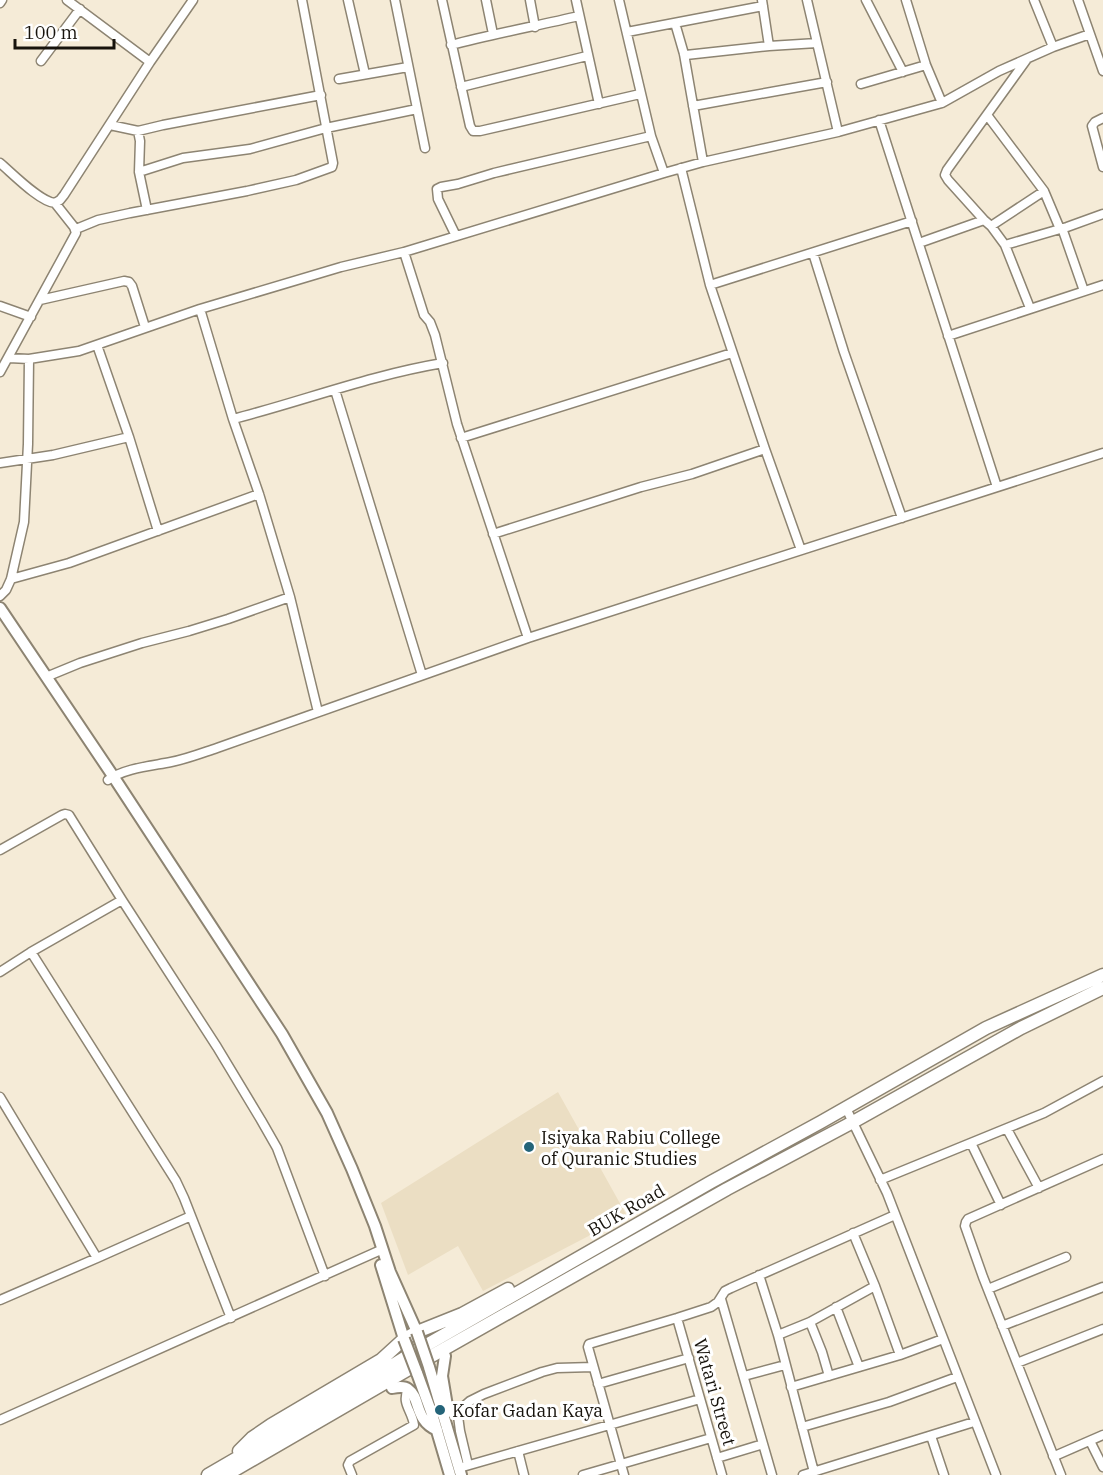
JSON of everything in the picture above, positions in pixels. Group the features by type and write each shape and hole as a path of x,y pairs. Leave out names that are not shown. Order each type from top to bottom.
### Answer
{"main road":[{"path":"0,608 193,905 282,1034 327,1113 352,1169 380,1251 404,1340 432,1414 442,1427"},
{"path":"0,620 111,778"},
{"name":"BUK Road","path":"226,1475 234,1464 409,1355 711,1182 986,1028 1103,975"},
{"name":"BUK Road","path":"208,1475 234,1464 1021,1028 1103,988"},
{"path":"234,1464 242,1448 252,1438 381,1360 417,1332 462,1314 584,1247 611,1240"},
{"path":"234,1464 255,1462 278,1453 429,1367 483,1332 619,1254 630,1244"},
{"path":"380,1251 417,1332 429,1367 442,1427 459,1471"},
{"path":"442,1427 448,1408 442,1376 445,1356"},
{"path":"392,1388 408,1389 424,1421 429,1426 442,1427"}],"street":[{"path":"68,0 150,62"},
{"path":"0,163 50,203 60,200 193,0"},
{"path":"76,230 98,220 296,180 332,167 321,95 302,0"},
{"path":"348,0 364,75"},
{"path":"395,0 425,147"},
{"path":"442,0 473,131 640,94"},
{"path":"486,0 493,34"},
{"path":"530,0 535,27"},
{"path":"576,0 599,104"},
{"path":"619,0 640,94 664,173"},
{"path":"807,0 838,132"},
{"path":"866,0 903,72"},
{"path":"906,0 926,65 942,103"},
{"path":"1034,0 1053,46"},
{"path":"1078,0 1090,34 1100,48 1103,71"},
{"path":"627,32 762,3 769,46"},
{"path":"41,61 80,9"},
{"path":"451,45 579,16"},
{"path":"675,23 684,54 703,162"},
{"path":"9,358 28,359 79,351 200,309 341,267 404,252 681,168 838,132 942,103 999,71 1053,46 1090,34"},
{"path":"684,54 817,43"},
{"path":"461,87 587,56"},
{"path":"1028,58 945,175 1005,245 1030,308"},
{"path":"861,84 926,65"},
{"path":"339,79 408,67"},
{"path":"693,106 827,82"},
{"path":"110,125 138,132 172,123 321,95"},
{"path":"140,172 183,158 250,148 326,128 417,109"},
{"path":"987,115 1044,191 1061,228 1084,291"},
{"path":"1103,118 1092,126 1103,167"},
{"path":"879,120 997,487"},
{"path":"138,132 140,172 147,210"},
{"path":"456,236 438,199 437,189 494,173 651,136"},
{"path":"681,168 710,285 801,550"},
{"path":"919,243 987,223 1044,191"},
{"path":"0,372 76,233 55,203"},
{"path":"1005,245 1103,214"},
{"path":"710,285 912,221"},
{"path":"404,252 424,315 430,322 435,335 461,438 528,638"},
{"path":"813,252 844,352 902,518"},
{"path":"40,300 124,281 129,282 145,327"},
{"path":"948,336 1103,285"},
{"path":"0,306 31,317"},
{"path":"200,309 290,597 318,712"},
{"path":"97,345 158,531"},
{"path":"461,438 732,353"},
{"path":"0,596 11,579 24,522 28,359"},
{"path":"233,419 420,367 442,363"},
{"path":"335,390 422,675"},
{"path":"0,464 53,456 129,437"},
{"path":"493,534 631,490 692,474 765,449"},
{"path":"111,778 217,748 528,638 1103,453"},
{"path":"11,579 69,563 259,494"},
{"path":"46,677 142,643 228,620 290,597"},
{"path":"0,850 62,815 69,815 261,1119 277,1148 325,1276"},
{"path":"0,972 122,900"},
{"path":"32,952 177,1181 231,1318"},
{"path":"880,1180 1044,1113 1103,1081"},
{"path":"1,1102 97,1258"},
{"path":"846,1108 895,1215 996,1475"},
{"path":"1007,1129 1039,1188"},
{"path":"971,1143 1000,1205"},
{"path":"1060,1475 988,1289 966,1222 1103,1159"},
{"path":"624,1475 589,1344 711,1307 730,1288 895,1215"},
{"path":"0,1300 191,1216"},
{"path":"853,1233 900,1355"},
{"path":"0,1420 380,1251"},
{"path":"988,1289 1066,1257"},
{"path":"759,1275 778,1335 814,1472"},
{"path":"778,1335 810,1322 875,1286"},
{"path":"1002,1326 1103,1287"},
{"path":"721,1299 772,1475"},
{"path":"836,1307 859,1368"},
{"name":"Watari Street","path":"677,1318 722,1475"},
{"path":"810,1322 822,1352 828,1377"},
{"path":"1017,1363 1103,1329"},
{"path":"791,1387 859,1368 943,1339"},
{"path":"598,1384 689,1358"},
{"path":"744,1376 785,1365"},
{"path":"594,1367 557,1368 542,1372 470,1401 462,1408 458,1416 459,1471 518,1451 700,1400"},
{"path":"802,1427 889,1402 957,1377"},
{"path":"352,1475 348,1465 350,1461 414,1425 413,1417 405,1401 408,1389"},
{"path":"803,1475 974,1422"},
{"path":"1053,1456 1103,1435"},
{"path":"931,1436 944,1475"},
{"path":"583,1475 711,1438"},
{"path":"1090,1441 1103,1467"},
{"path":"717,1458 763,1444"},
{"path":"518,1451 524,1475"}],"shaded area":[{"name":"Isiyaka Rabiu College of Quranic Studies","path":"558,1092 627,1216 483,1291 458,1246 408,1275 381,1203"}],"place":[{"name":"Isiyaka Rabiu College of Quranic Studies","path":"529,1147"},
{"name":"Kofar Gadan Kaya","path":"440,1410"}]}
